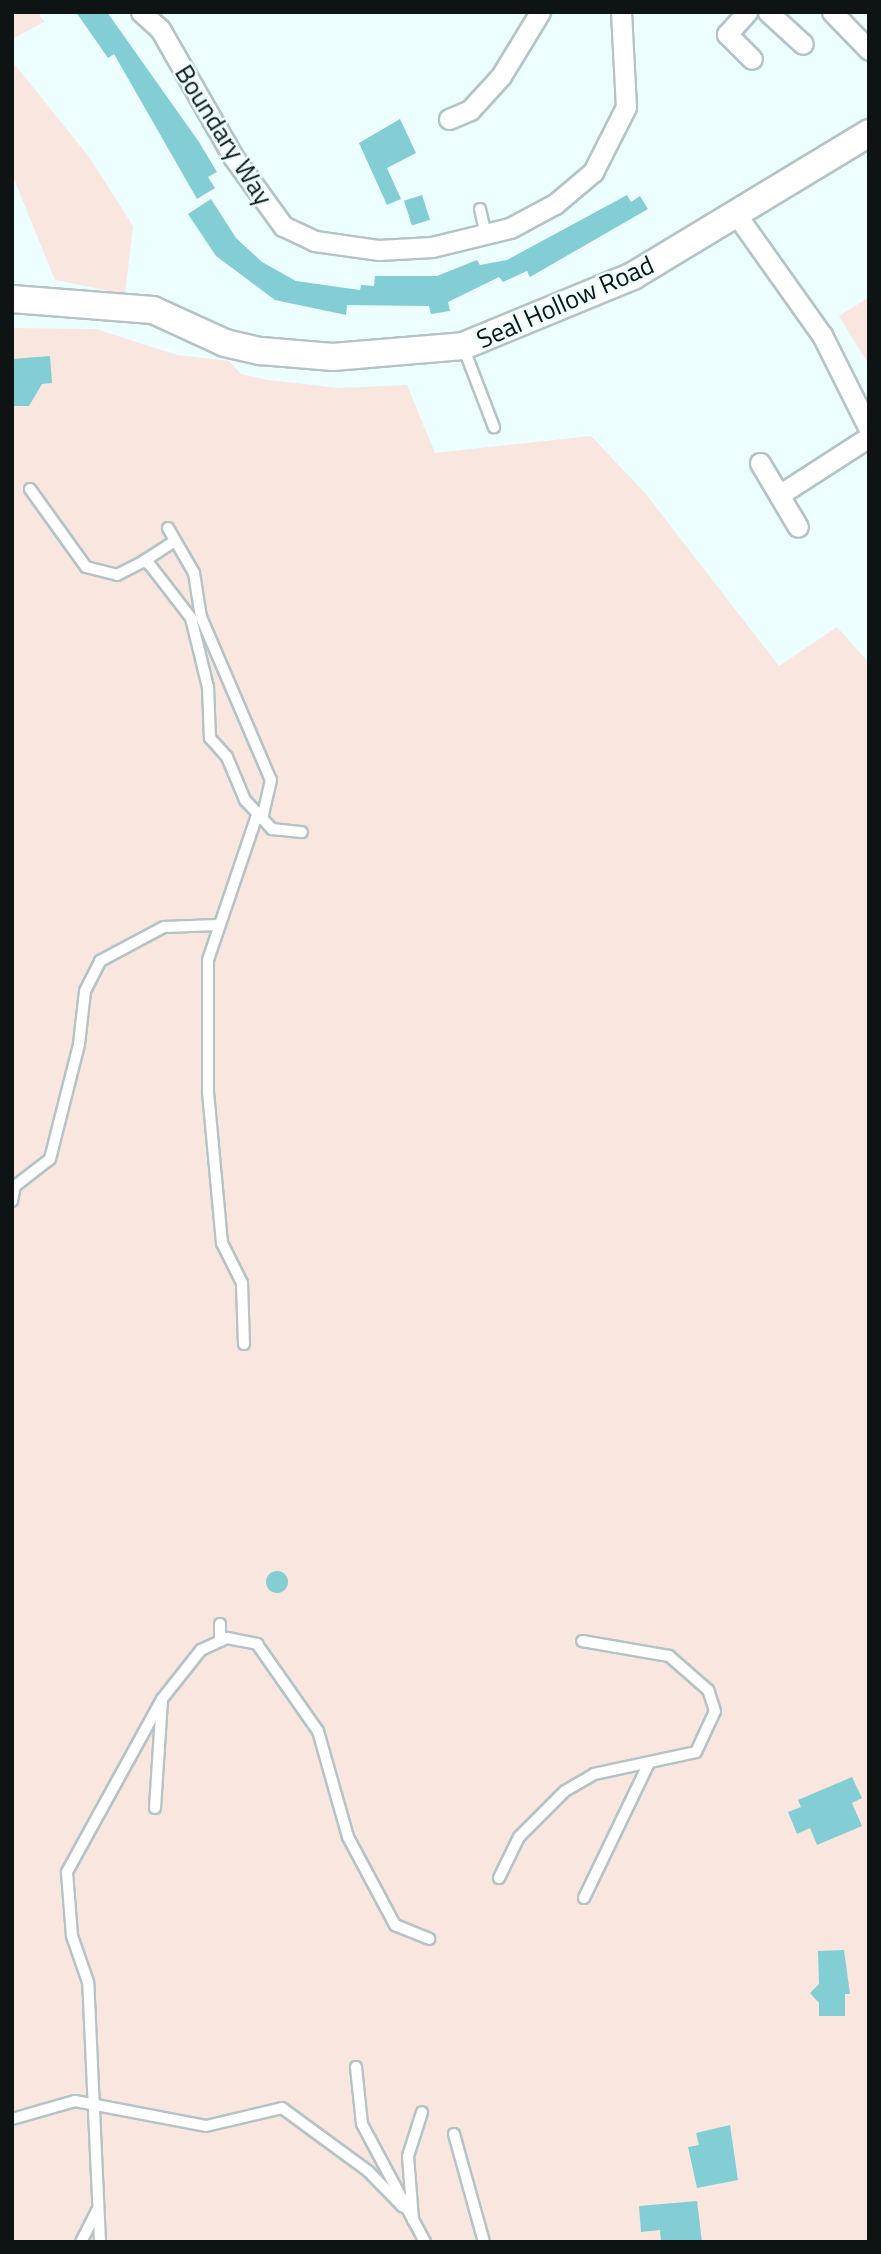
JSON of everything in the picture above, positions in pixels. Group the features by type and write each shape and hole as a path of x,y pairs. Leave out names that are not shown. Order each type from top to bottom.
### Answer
{"main road":[{"name":"Seal Hollow Road","path":"12,299 153,310 225,343 261,351 333,357 463,346 590,297 738,217 869,133"}],"street":[{"name":"Boundary Way","path":"141,12 160,29 234,158 283,226 315,241 379,250 486,235 555,204 609,151 626,107 621,12"},
{"path":"449,118 470,110 501,76 540,12"},
{"path":"747,12 727,34 752,59"},
{"path":"768,12 803,44"},
{"path":"832,12 869,50"},
{"path":"738,217 821,335 869,429"},
{"path":"779,495 869,437"},
{"path":"760,463 798,527"}],"lane":[{"path":"480,209 486,235"},
{"path":"463,346 494,427"},
{"path":"30,489 86,567 117,575 175,541"},
{"path":"168,528 194,573 201,617 271,779 208,960 208,1091 222,1243 242,1283 244,1344"},
{"path":"144,561 191,618 208,687 210,738 228,757 259,817 272,829 302,832"},
{"path":"12,1201 15,1186 50,1159 79,1044 86,991 100,961 164,927 218,925"},
{"path":"220,1624 220,1641"},
{"path":"100,2242 96,2104 86,1966 72,1936 67,1872 162,1699 193,1657 220,1641 250,1639 291,1686 326,1749 348,1837 370,1882 395,1925 429,1939"},
{"path":"499,1878 519,1836 565,1791 594,1774 648,1765 701,1747 715,1711 708,1690 652,1648 582,1640"},
{"path":"155,1808 162,1699"},
{"path":"584,1898 648,1765"},
{"path":"356,2067 362,2124 403,2207 425,2242"},
{"path":"12,2119 75,2101 206,2126 282,2108 368,2171 403,2207"},
{"path":"419,2242 415,2229 408,2157 422,2112"},
{"path":"454,2134 485,2242"},
{"path":"81,2242 99,2204"}],"shaded area":[{"path":"12,12 38,12 44,22 12,39"},
{"path":"12,61 89,157 133,226 125,294 55,280 12,174"},
{"path":"869,297 869,365 839,316"},
{"path":"12,328 96,329 177,355 229,361 241,374 268,380 339,388 407,385 435,453 591,436 645,493 779,666 837,627 869,663 869,2242 12,2242"}],"building":[{"path":"76,12 107,12 199,142 217,172 208,177 215,188 197,199 114,54 108,58"},
{"path":"400,119 416,153 387,168 401,199 387,205 359,143"},
{"path":"422,195 430,220 412,226 404,201"},
{"path":"627,195 631,202 640,196 648,209 530,277 527,271 503,282 499,277 448,302 450,311 431,314 429,306 347,305 346,315 275,300 216,256 188,214 211,199 236,238 262,262 296,281 360,290 361,285 374,286 375,276 437,276 477,260 480,265 507,260"},
{"path":"50,356 52,383 42,384 29,406 12,406 12,359"},
{"path":"277,1571 285,1574 288,1582 285,1590 277,1593 269,1590 266,1582 269,1574"},
{"path":"852,1777 862,1798 852,1803 862,1826 817,1845 810,1828 797,1834 788,1812 801,1807 798,1800"},
{"path":"844,1950 850,1994 845,1994 845,2016 819,2016 819,2003 810,1993 819,1984 818,1951"},
{"path":"730,2125 738,2180 697,2188 688,2147 699,2145 696,2133"},
{"path":"697,2201 702,2242 661,2242 660,2230 641,2232 639,2206"}]}
